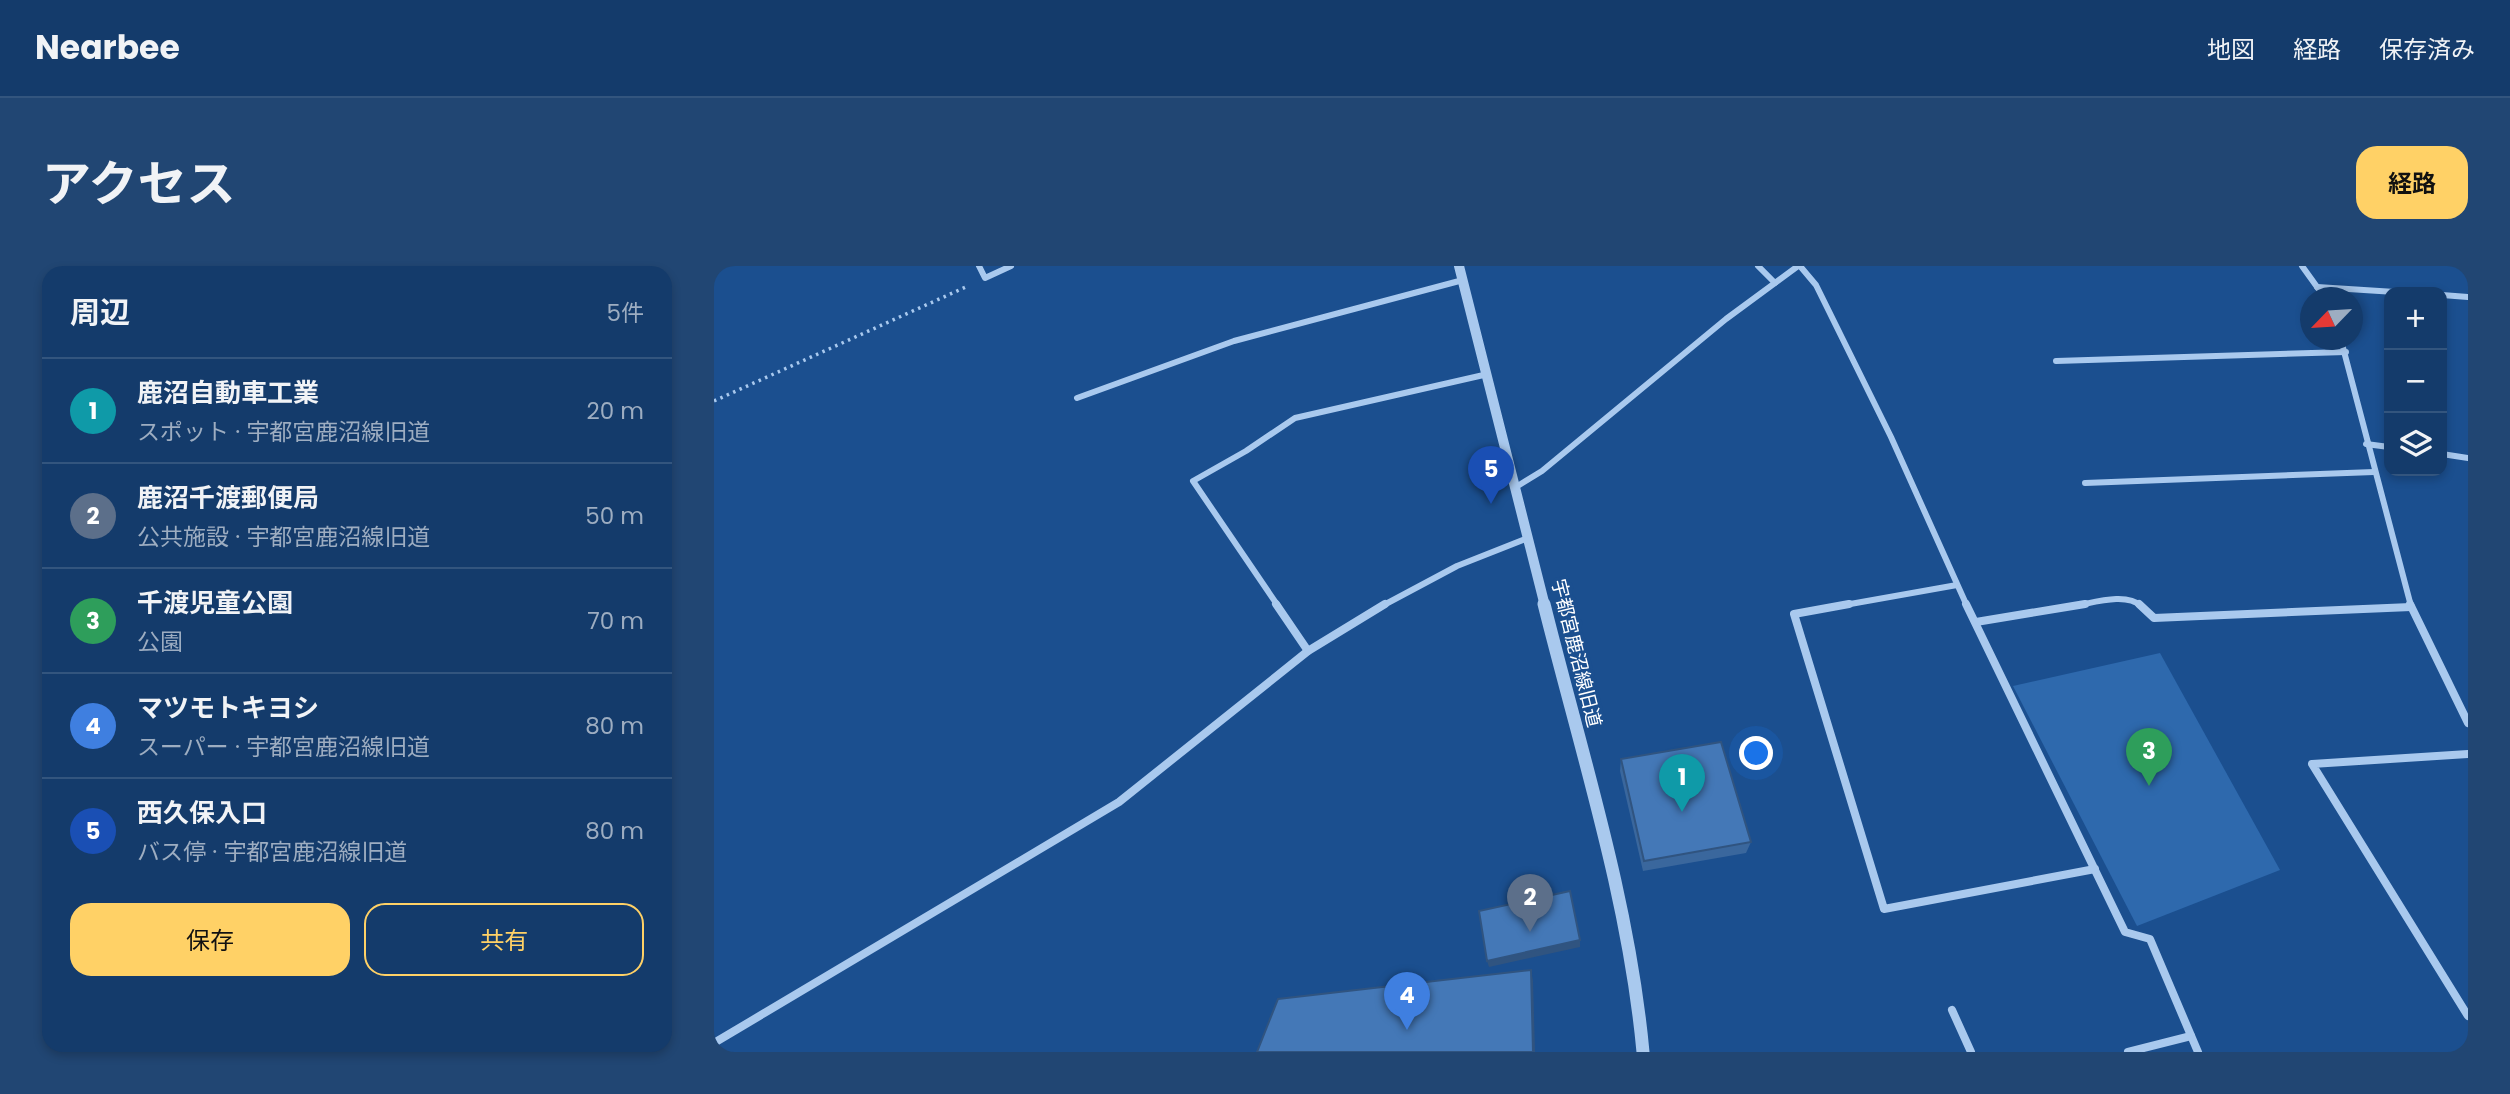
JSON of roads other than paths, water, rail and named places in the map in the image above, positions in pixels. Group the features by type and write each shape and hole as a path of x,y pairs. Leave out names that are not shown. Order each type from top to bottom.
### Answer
{"street":[{"path":"979,266 985,278 1011,266"},
{"name":"宇都宮鹿沼線旧道","path":"1459,266 1615,885 1638,999 1643,1052"},
{"path":"1758,266 1775,283"},
{"path":"1516,487 1542,471 1726,318 1799,266 1816,285 1891,437 1957,585 2125,932 2150,939 2198,1052"},
{"path":"2302,266 2317,287"},
{"path":"1077,398 1234,341 1463,280"},
{"path":"2363,290 2384,291"},
{"path":"2447,295 2468,297"},
{"path":"2056,361 2346,352 2366,444 2411,607 2468,723"},
{"path":"1308,651 1193,481 1246,451 1295,418 1488,374"},
{"path":"2366,444 2384,446"},
{"path":"2447,455 2468,458"},
{"path":"2085,483 2374,472"},
{"path":"714,1043 1119,802 1308,651 1394,599 1457,566 1528,538"},
{"path":"1957,585 1794,614 1884,909 2095,869"},
{"path":"1976,622 2117,599 2137,602 2154,618 2411,607"},
{"path":"2468,754 2312,764 2468,1016"},
{"path":"1952,1010 1971,1052"},
{"path":"2128,1052 2191,1036"}],"place":[{"name":"西久保入口","path":"1491,504"},
{"name":"千渡児童公園","path":"2149,786"},
{"name":"鹿沼自動車工業","path":"1682,812"},
{"name":"鹿沼千渡郵便局","path":"1530,932"},
{"name":"マツモトキヨシ","path":"1407,1030"}]}
